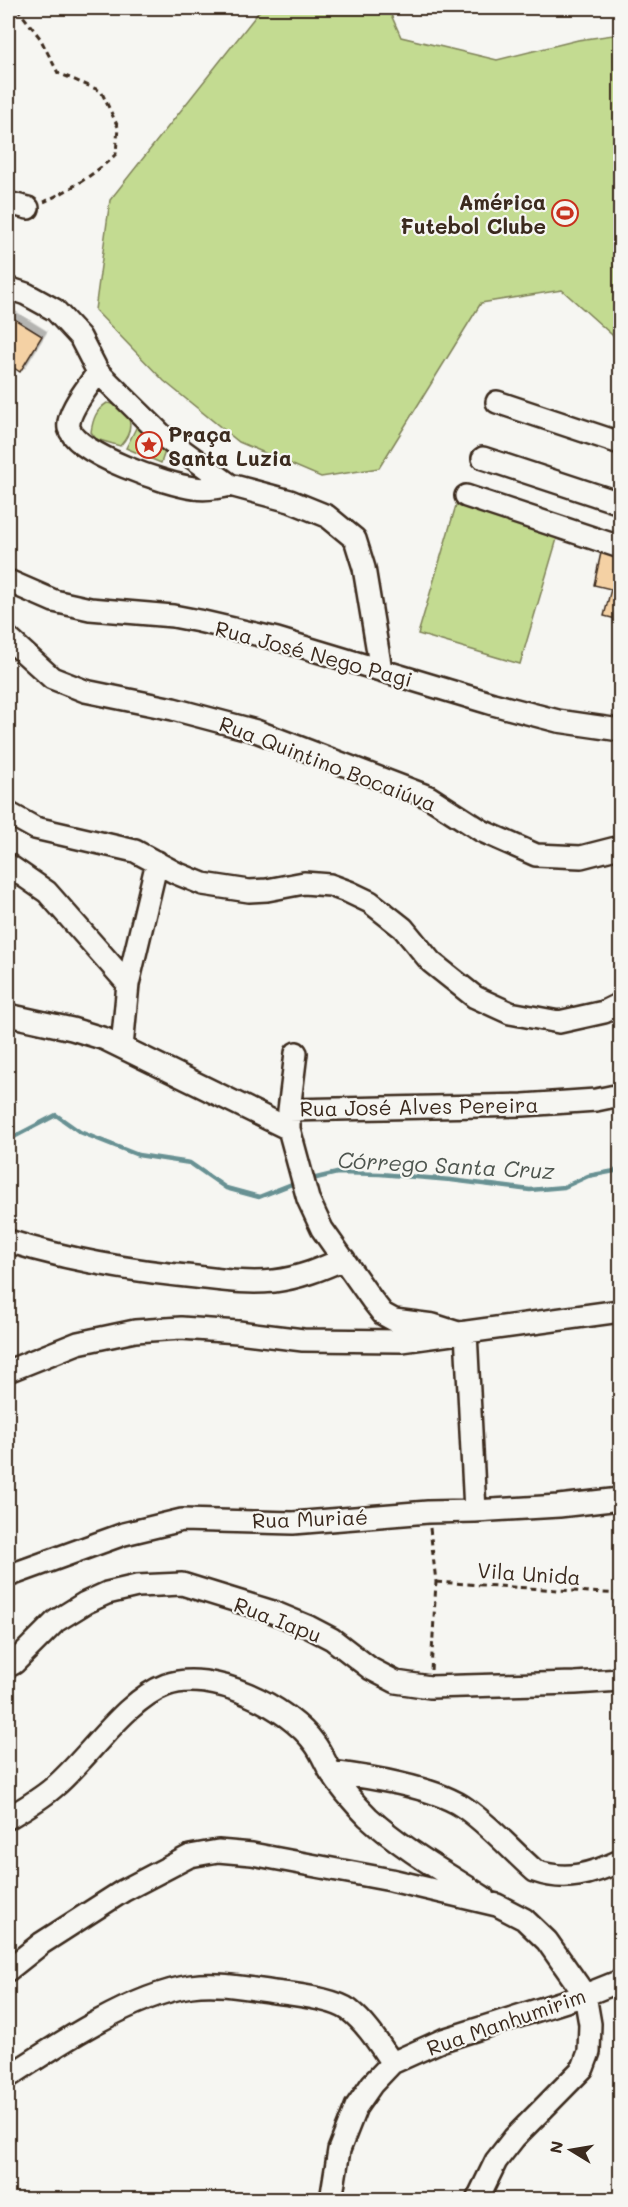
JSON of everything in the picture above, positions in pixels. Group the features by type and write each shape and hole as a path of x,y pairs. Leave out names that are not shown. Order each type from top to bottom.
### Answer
{"street":[{"path":"8,202 28,208"},
{"path":"8,288 26,294 55,310 80,337 98,372 164,437 230,485 290,501 327,516 354,539 364,567 381,670"},
{"path":"98,372 70,415 69,428 77,441 91,450 152,478 197,489 213,489 230,485"},
{"path":"497,402 621,443"},
{"path":"483,458 621,503"},
{"path":"465,496 621,547"},
{"name":"Rua José Nego Pagi","path":"8,581 54,601 90,609 173,616 277,639 547,718 620,726"},
{"name":"Rua Quintino Bocaiúva","path":"8,638 52,678 85,691 173,709 256,731 429,797 482,831 536,855 581,857 621,847"},
{"path":"8,813 35,828 135,850 203,884 249,891 304,883 330,885 349,892 370,902 403,928 431,962 476,997 510,1013 559,1022 604,1012 621,1004"},
{"path":"122,1047 128,984 157,862"},
{"path":"8,866 47,892 128,984"},
{"name":"Rua José Alves Pereira","path":"8,1015 72,1029 105,1040 289,1119 596,1100 621,1095"},
{"path":"296,1053 289,1119 297,1164 308,1199 322,1229 383,1314 394,1320 433,1325 462,1333"},
{"path":"8,1241 75,1259 168,1274 236,1281 274,1281 309,1274 344,1259"},
{"path":"8,1371 78,1343 135,1331 181,1328 303,1340 401,1341 621,1311"},
{"path":"462,1333 475,1511"},
{"name":"Rua Muriaé","path":"8,1576 124,1534 182,1520 293,1523 621,1499"},
{"name":"Rua Iapu","path":"14,1662 56,1621 96,1598 137,1586 182,1584 273,1612 332,1639 371,1669 396,1682 430,1687 621,1680"},
{"path":"8,1818 54,1788 110,1729 148,1695 167,1684 192,1680 219,1684 248,1695 281,1712 299,1726 315,1743 331,1772 366,1815 394,1840 497,1905 524,1919 547,1941 585,1995 590,2024 589,2052 583,2068 514,2138 496,2161 477,2199"},
{"path":"331,1772 365,1777 433,1794 461,1806 535,1871 550,1876 579,1876 599,1871 621,1861"},
{"path":"8,1970 42,1943 123,1891 190,1856 218,1851 252,1854 391,1880 497,1905"},
{"name":"Rua Manhumirim","path":"392,2063 443,2040 585,1995 621,1981"},
{"path":"8,2077 54,2047 118,2012 157,1994 193,1986 234,1986 319,1999 347,2008 370,2030 392,2063 372,2084 356,2107 339,2150 331,2199"}],"path":[{"path":"17,8 40,39 58,73 101,91 118,128 116,154 96,173 66,191 28,208"},
{"path":"428,1512 436,1582 430,1687"},
{"name":"Vila Unida","path":"436,1582 621,1594"}],"green space":[{"path":"262,8 388,8 401,37 497,60 578,40 620,34 620,342 562,290 481,303 379,468 321,477 239,442 164,381 95,310 110,200"},
{"path":"107,403 122,409 129,420 128,433 120,446 96,439 91,432 96,415"},
{"path":"138,424 168,443 161,463 126,448"},
{"path":"457,502 559,532 520,664 418,634"}],"building":[{"path":"8,315 42,336 20,372 8,364"},
{"path":"602,548 620,553 620,620 604,616 611,589 594,585"}],"waterway":[{"name":"Córrego Santa Cruz","path":"8,1140 56,1115 80,1132 138,1155 190,1163 226,1188 259,1197 297,1182"},
{"name":"Córrego Santa Cruz","path":"308,1180 337,1173 380,1174 530,1190 564,1187 588,1176 620,1170"}],"place":[{"name":"América Futebol Clube","path":"565,213"},
{"name":"Praça Santa Luzia","path":"149,445"}]}
